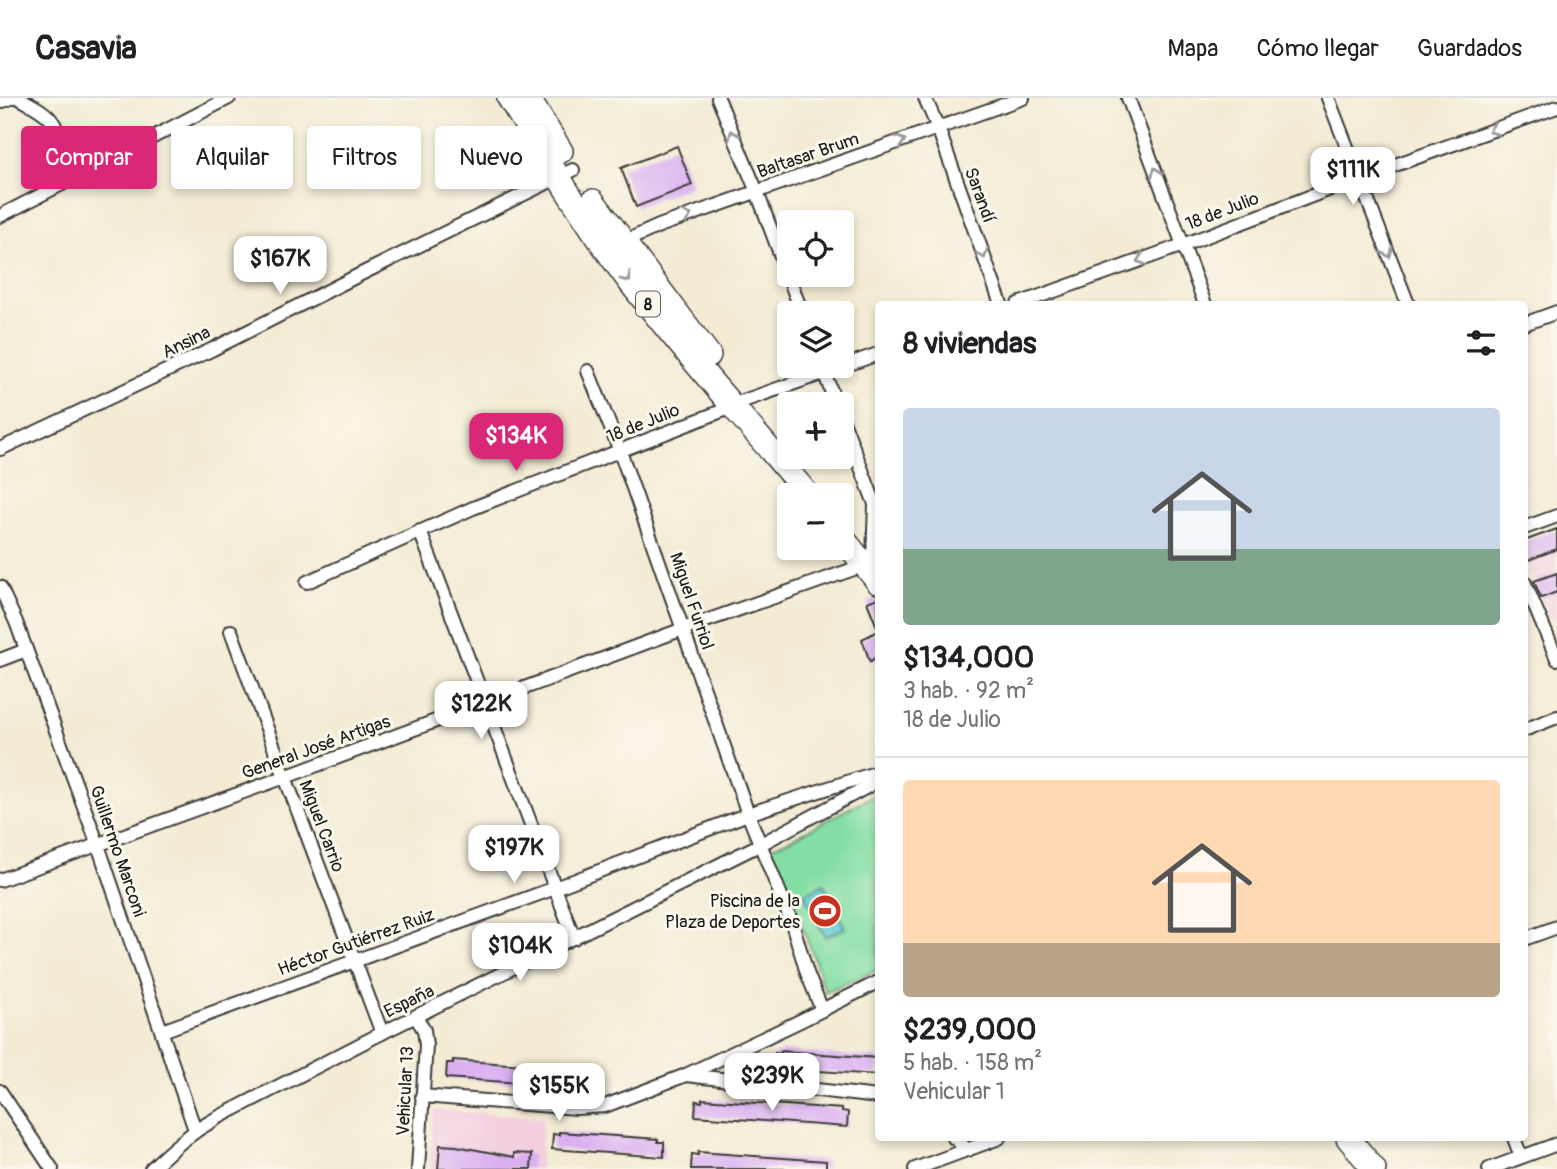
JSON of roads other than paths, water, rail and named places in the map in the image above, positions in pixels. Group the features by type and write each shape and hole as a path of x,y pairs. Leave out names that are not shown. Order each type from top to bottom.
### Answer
{"highway":[{"name":"8","path":"509,98 616,246 639,293 738,404 777,443"},
{"name":"8","path":"528,98 566,174"},
{"name":"8","path":"738,404 799,483"},
{"name":"8","path":"801,469 812,483"},
{"path":"854,536 875,565"},
{"path":"854,547 875,565"},
{"path":"1351,1141 1374,1169"}],"street":[{"path":"0,102 11,98"},
{"path":"19,98 50,117 56,126"},
{"path":"157,135 229,98"},
{"path":"718,98 798,301"},
{"name":"Sarandí","path":"925,98 1000,301"},
{"name":"Baltasar Brum","path":"616,246 757,192 1023,98"},
{"path":"1128,98 1204,301"},
{"path":"1328,98 1407,301"},
{"name":"18 de Julio","path":"1026,301 1557,107"},
{"name":"Ansina","path":"0,449 213,349 566,174"},
{"path":"2,217 52,189"},
{"path":"1528,323 1557,312"},
{"name":"18 de Julio","path":"854,361 875,355"},
{"name":"Miguel Furriol","path":"587,371 620,451 748,814 792,923 807,973 822,1010"},
{"name":"18 de Julio","path":"307,582 472,508 803,378"},
{"path":"854,450 875,505 875,565"},
{"path":"1528,527 1557,516"},
{"path":"419,531 574,938"},
{"name":"General José Artigas","path":"0,880 683,629 875,565"},
{"name":"Guillermo Marconi","path":"0,587 16,622 98,845 195,1130"},
{"path":"1528,590 1557,659"},
{"name":"Miguel Carrio","path":"231,631 382,1033"},
{"path":"0,660 26,650"},
{"path":"1528,728 1557,717"},
{"name":"Héctor Gutiérrez Ruiz","path":"162,1031 555,888 748,814 875,773"},
{"name":"España","path":"151,1169 195,1130 382,1033 761,844 875,783"},
{"path":"1528,938 1557,927"},
{"path":"422,1096 577,1108 605,1106 686,1075 875,984"},
{"name":"Vehicular 13","path":"416,1017 424,1030 426,1045 418,1169"},
{"path":"686,1075 875,1097"},
{"path":"0,1091 52,1169"},
{"path":"958,1141 968,1150"},
{"path":"915,1169 991,1141"},
{"path":"1515,1141 1521,1157"},
{"path":"1489,1169 1557,1144"}],"water":[{"name":"Piscina de la Plaza de Deportes","path":"824,884 845,928 825,937 804,894"}],"place":[{"name":"Piscina de la Plaza de Deportes","path":"825,911"}]}
